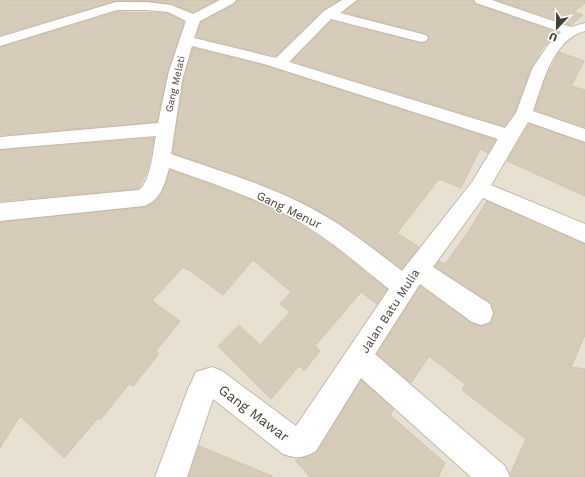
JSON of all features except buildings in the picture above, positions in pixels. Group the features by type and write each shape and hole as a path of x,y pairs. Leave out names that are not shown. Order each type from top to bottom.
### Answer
{"street":[{"path":"0,42 116,3 171,10 193,19 230,0"},
{"path":"279,64 308,33 329,14 351,0"},
{"path":"480,0 570,31 585,27"},
{"path":"329,14 421,38"},
{"path":"193,19 194,27 186,40 279,64 509,136"},
{"name":"Jalan Batu Mulia","path":"494,477 359,358 410,278 479,188 509,136 524,114 540,69 553,48 570,31"},
{"name":"Gang Melati","path":"0,212 66,206 90,202 144,198 149,196 153,191 161,158 165,129 178,65 186,40"},
{"path":"524,114 585,136"},
{"path":"0,143 102,133 165,129"},
{"name":"Gang Menur","path":"161,158 257,194 318,222 410,278 482,313"},
{"path":"479,188 585,234"},
{"name":"Gang Mawar","path":"171,477 202,389 206,382 212,382 294,443 300,443 304,440 359,358"}],"shaded area":[{"path":"0,0 585,0 585,477 0,477"}]}
